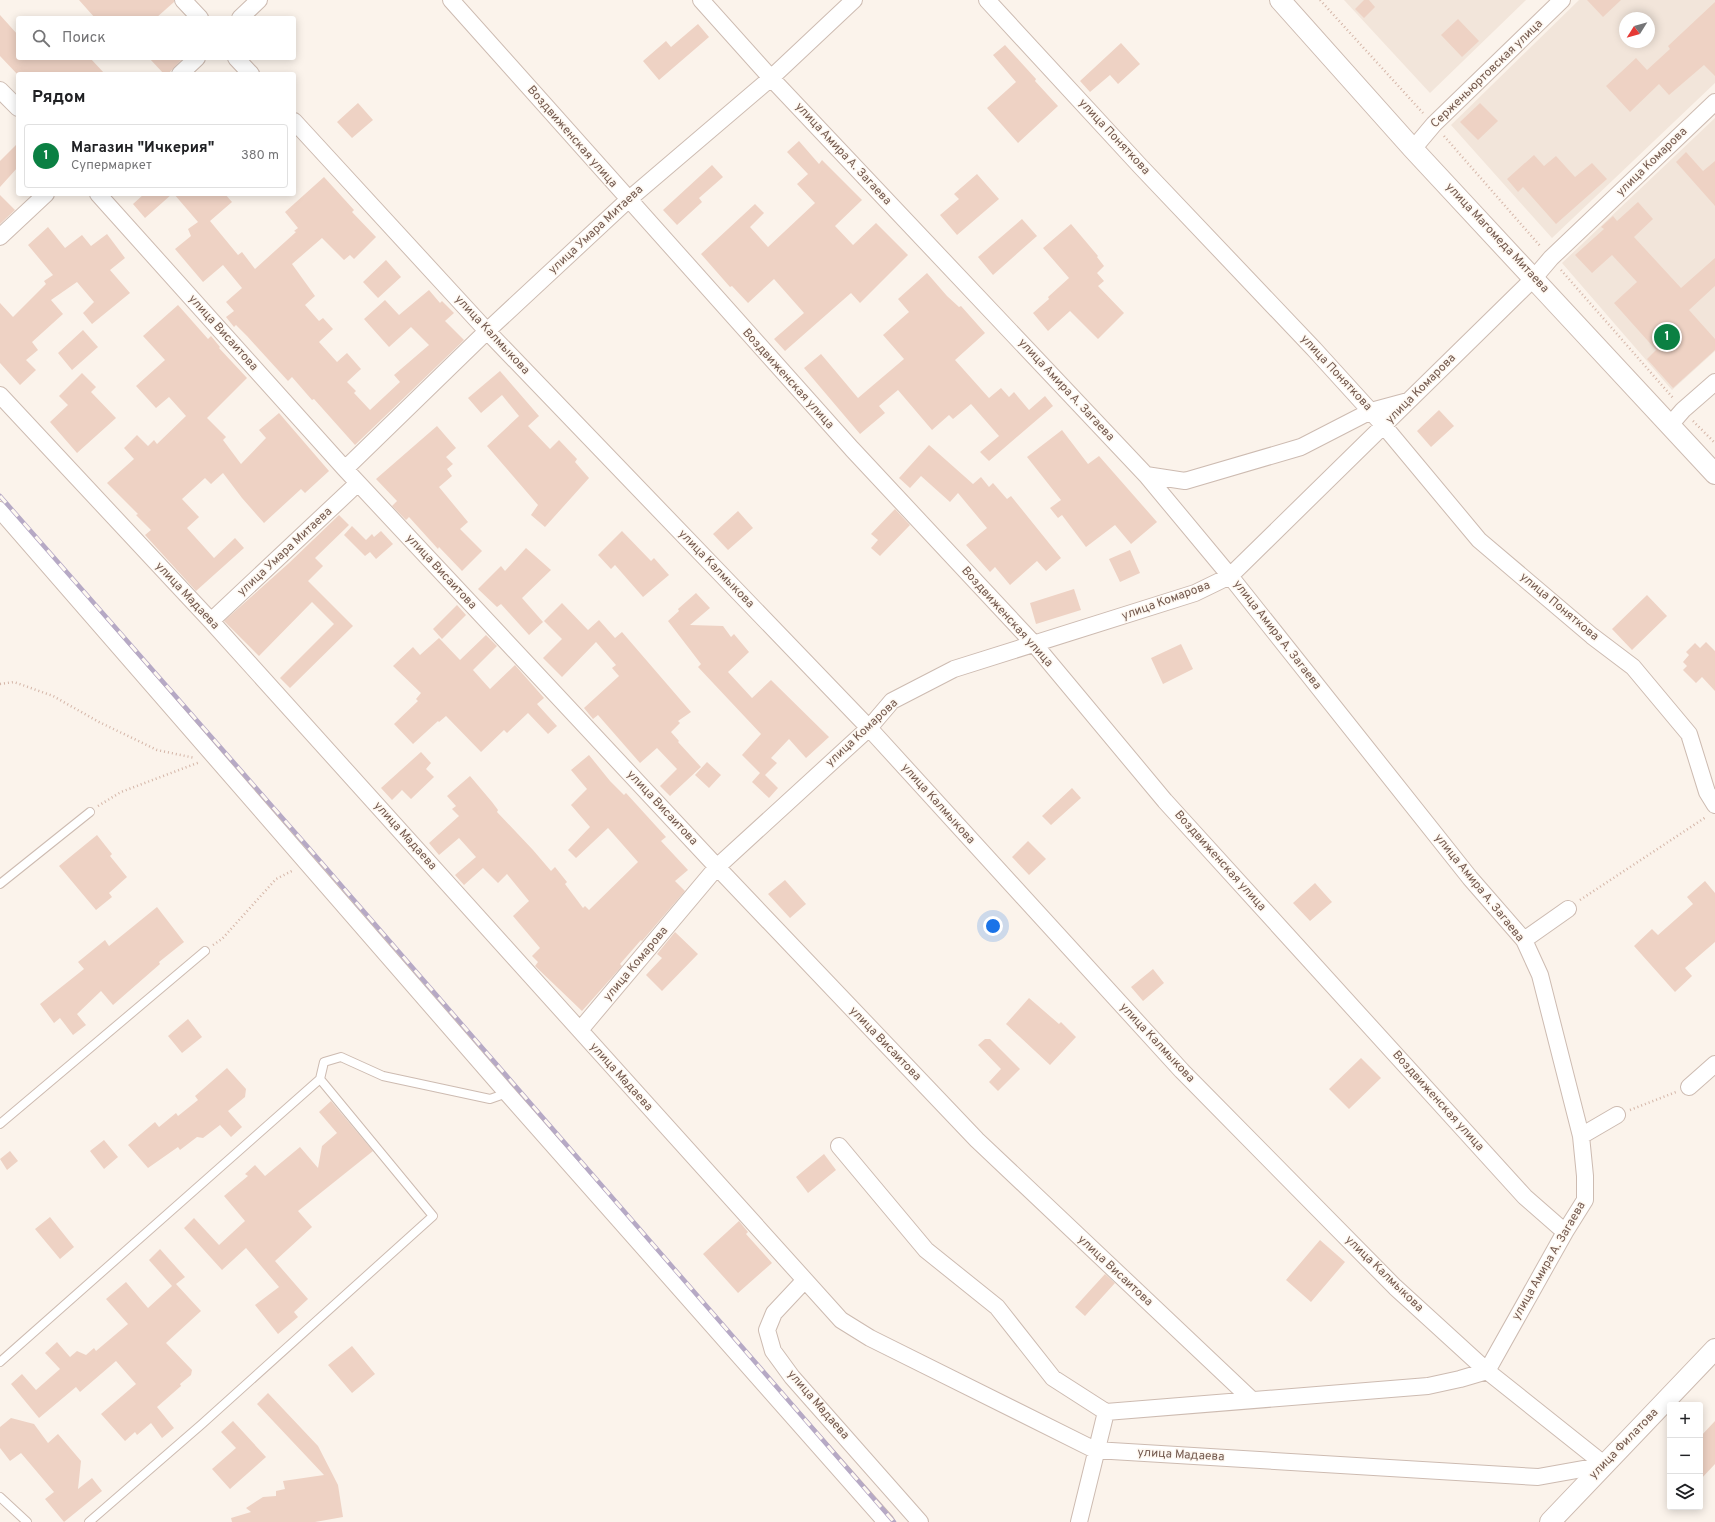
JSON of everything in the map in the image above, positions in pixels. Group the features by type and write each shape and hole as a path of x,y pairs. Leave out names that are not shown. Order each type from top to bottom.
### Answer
{"street":[{"path":"184,0 198,16"},
{"path":"242,16 259,0"},
{"name":"Воздвиженская улица","path":"451,0 628,200 852,449 1035,645 1165,801 1524,1197 1565,1232"},
{"name":"улица Амира А. Загаева","path":"701,0 771,78 1146,475 1230,576 1470,878 1524,940 1540,976 1581,1136 1585,1176 1585,1200 1565,1232 1487,1371"},
{"name":"улица Умара Митаева","path":"345,469 487,331 628,200 771,78 854,0"},
{"name":"улица Поняткова","path":"987,0 1141,167 1223,251 1371,411 1479,540 1592,636 1633,667 1689,734 1712,810"},
{"name":"улица Магомеда Митаева","path":"1280,0 1413,149 1715,474"},
{"name":"Серженьюртовская улица","path":"1413,149 1434,124 1562,0"},
{"path":"182,72 195,60"},
{"path":"238,60 249,72"},
{"path":"0,90 16,106"},
{"name":"улица Комарова","path":"580,1030 717,867 869,728 892,701 954,669 1035,645 1195,593 1230,576 1534,278 1551,258 1715,102"},
{"name":"улица Калмыкова","path":"296,123 487,331 869,728 1182,1071 1395,1287 1487,1371 1604,1465"},
{"path":"0,236 44,196"},
{"name":"улица Висаитова","path":"100,196 358,483 717,867 977,1140 1251,1399"},
{"path":"1670,425 1688,415 1715,382"},
{"name":"улица Мадаева","path":"0,395 211,621 804,1281 841,1320 870,1338 1095,1450 1538,1477 1604,1465"},
{"path":"1146,475 1185,482 1301,447 1371,411 1408,401"},
{"name":"улица Умара Митаева","path":"211,621 358,483"},
{"path":"0,510 308,863 506,1093 886,1522"},
{"path":"1524,940 1568,909"},
{"path":"1689,1087 1715,1064"},
{"path":"1581,1136 1617,1115"},
{"path":"840,1146 926,1250 997,1307 1053,1378 1106,1412 1251,1399 1428,1386 1460,1380 1487,1371"},
{"name":"улица Мадаева","path":"804,1281 774,1313 767,1330 773,1351 792,1377 920,1522"},
{"name":"улица Филатова","path":"1550,1522 1715,1349"},
{"path":"1079,1522 1095,1450 1106,1412"}],"lane":[{"path":"0,884 90,812"},
{"path":"0,1124 205,951"},
{"path":"0,1362 320,1079 324,1062 340,1057 383,1076 490,1099 506,1093"},
{"path":"89,1522 202,1424 433,1216 320,1079"},
{"path":"0,1497 26,1522"}],"path":[{"path":"1320,0 1434,124 1688,415 1715,443"},
{"path":"0,684 14,682 53,696 99,722 157,750 204,760 121,792 90,812"},
{"path":"1568,909 1712,810"},
{"path":"205,951 222,939 276,879 308,863"},
{"path":"1617,1115 1689,1087"}],"shaded area":[{"path":"1344,0 1526,0 1430,93"},
{"path":"1579,0 1715,0 1715,83 1552,238 1451,125"},
{"path":"1715,118 1715,351 1672,390 1562,263"}],"building":[{"path":"79,0 174,0 174,2 158,16 93,16"},
{"path":"1364,0 1369,0 1375,7 1364,18 1355,9"},
{"path":"1587,0 1621,0 1603,17"},
{"path":"1715,2 1715,76 1704,65 1669,95 1659,84 1630,112 1606,86 1636,58 1647,70 1670,49 1668,46"},
{"path":"0,15 16,33 16,60 92,60 103,72 16,73 0,56"},
{"path":"1458,19 1479,41 1462,57 1441,35"},
{"path":"698,24 709,37 659,80 643,61 666,41 671,47"},
{"path":"1121,43 1140,64 1118,84 1110,75 1090,92 1080,81"},
{"path":"1005,45 1058,106 1018,143 987,108 1016,82 993,55"},
{"path":"151,60 181,60 170,72 162,72"},
{"path":"358,103 373,120 352,138 337,122"},
{"path":"1480,103 1498,121 1478,140 1460,122"},
{"path":"799,141 819,164 822,160 862,200 835,226 853,245 876,223 908,255 860,303 851,293 785,351 774,339 804,313 774,279 748,303 732,286 730,287 701,254 755,204 764,213 750,227 768,247 815,203 797,184 808,174 787,152"},
{"path":"16,145 16,169 0,187 0,161"},
{"path":"1686,152 1703,171 1715,161 1715,206 1676,162"},
{"path":"1534,155 1544,166 1556,156 1575,177 1592,163 1607,179 1556,224 1523,187 1518,192 1507,179"},
{"path":"712,165 723,177 699,198 702,202 677,225 663,210"},
{"path":"977,174 999,199 957,235 940,215 959,199 954,194"},
{"path":"324,177 354,210 352,212 376,237 354,259 350,255 344,260 322,238 292,264 315,296 305,305 319,321 323,318 333,329 319,342 337,362 347,353 361,369 347,382 356,391 354,393 370,410 400,382 394,375 429,345 411,327 389,347 364,319 385,300 399,315 429,290 440,303 442,301 454,313 445,321 464,340 355,445 292,377 288,381 247,336 236,325 234,327 226,317 234,311 226,302 242,288 223,265 203,282 175,249 191,236 188,229 198,222 176,196 227,196 232,202 210,221 238,255 242,252 255,269 296,232 294,231 298,228 285,212"},
{"path":"0,195 15,210 0,224"},
{"path":"142,196 170,196 145,218 133,204"},
{"path":"1638,202 1653,219 1634,237 1681,288 1715,258 1715,286 1689,310 1715,339 1715,350 1673,388 1647,359 1656,350 1614,303 1637,282 1612,255 1592,273 1575,255 1604,229 1601,227 1613,216 1617,221"},
{"path":"1022,219 1037,236 993,275 978,257"},
{"path":"1071,224 1098,256 1097,257 1104,266 1097,273 1104,281 1098,286 1124,313 1098,339 1070,311 1048,331 1033,313 1069,278 1043,248"},
{"path":"48,227 65,248 82,235 91,246 107,234 125,258 110,270 130,293 92,324 83,313 94,302 77,282 51,300 63,314 32,342 38,350 26,360 36,370 20,385 0,363 0,303 13,317 46,284 44,281 53,275 28,245"},
{"path":"386,260 401,277 378,298 363,282"},
{"path":"927,273 947,296 959,307 961,306 985,333 955,360 989,398 1001,388 1009,397 1014,392 1029,410 1045,396 1053,406 989,461 980,452 999,436 971,404 953,419 949,415 932,430 898,390 879,406 885,413 860,434 804,368 821,354 858,398 904,359 883,335 909,312 898,299"},
{"path":"178,305 208,339 211,336 220,347 219,348 247,378 207,418 226,437 223,440 241,464 266,438 259,430 279,413 329,471 305,493 301,489 264,523 223,473 211,484 205,478 182,499 199,517 187,528 214,558 235,538 244,548 196,591 145,535 151,530 136,515 138,514 107,483 134,459 124,448 137,435 148,446 154,440 157,444 186,416 169,397 156,408 136,386 165,360 143,336"},
{"path":"83,330 98,347 72,370 58,353"},
{"path":"500,371 539,416 528,426 550,449 559,440 577,459 575,462 589,478 545,527 531,515 538,505 487,446 519,416 502,395 481,413 468,398"},
{"path":"82,373 96,387 91,392 116,418 77,453 50,422 68,405 59,396"},
{"path":"1439,410 1454,426 1431,447 1417,431"},
{"path":"437,426 456,448 446,457 453,464 447,469 452,476 439,487 468,522 460,529 482,551 462,571 439,547 438,549 409,517 406,520 392,506 397,501 376,479"},
{"path":"1062,430 1088,464 1099,456 1157,522 1131,544 1115,525 1086,547 1062,515 1058,518 1050,508 1061,500 1027,457"},
{"path":"929,445 973,484 981,477 989,487 993,483 1007,499 1011,496 1061,558 1046,571 1037,561 1010,585 995,567 990,572 966,545 987,528 958,493 950,502 921,476 910,488 899,478"},
{"path":"895,509 910,525 880,556 871,548 878,540 871,534"},
{"path":"738,511 753,528 728,550 713,534"},
{"path":"339,515 349,525 315,558 323,566 308,581 353,626 290,688 280,678 334,624 312,602 259,656 224,621 289,563"},
{"path":"352,526 366,540 372,534 374,537 381,531 393,544 376,559 370,552 365,556 344,535"},
{"path":"622,531 651,561 654,558 669,575 643,597 615,565 611,569 598,555"},
{"path":"526,548 551,570 522,598 543,622 529,635 501,604 497,607 478,589 501,566 505,571"},
{"path":"1130,550 1140,573 1120,582 1109,559"},
{"path":"1074,589 1081,610 1036,624 1030,603"},
{"path":"696,593 710,608 690,625 723,626 731,637 734,634 749,652 728,672 752,698 771,680 829,737 806,758 789,739 771,758 777,763 765,775 778,788 769,798 752,782 760,773 742,755 761,734 698,667 701,664 668,621 679,611 678,609"},
{"path":"1647,595 1667,616 1632,650 1612,629"},
{"path":"562,603 588,630 599,620 615,638 622,632 691,712 678,721 680,723 671,732 701,767 670,796 660,786 677,769 657,748 640,763 598,715 593,719 584,708 619,676 612,668 616,665 596,642 562,677 543,658 562,639 544,621"},
{"path":"457,605 466,615 442,639 433,629"},
{"path":"486,635 497,646 473,670 490,689 515,665 544,698 537,704 557,726 548,734 528,713 507,733 504,730 481,752 446,716 439,722 438,721 413,744 394,724 418,701 416,699 421,693 393,666 413,647 420,655 439,638 460,660"},
{"path":"1706,642 1715,651 1715,691 1702,677 1696,683 1683,670 1687,666 1683,662 1689,655 1686,652 1695,643 1700,648"},
{"path":"1181,644 1193,669 1163,684 1151,658"},
{"path":"421,752 431,763 426,769 434,777 411,799 402,790 392,800 381,788"},
{"path":"589,755 610,781 624,795 626,793 666,837 661,841 688,870 675,881 685,891 620,964 622,966 582,1011 535,966 538,962 532,956 540,948 513,916 529,901 507,874 498,883 483,868 464,885 455,875 476,857 459,838 439,855 429,843 459,816 452,809 456,806 447,796 470,776 498,810 497,812 551,871 555,867 567,882 565,884 583,908 585,906 589,910 638,862 608,828 576,858 568,850 590,827 571,805 587,789 571,770"},
{"path":"707,762 721,775 709,788 695,775"},
{"path":"1072,788 1081,798 1051,825 1042,816"},
{"path":"97,835 112,854 110,856 127,877 109,893 112,897 96,910 59,866"},
{"path":"1028,841 1046,859 1029,875 1012,857"},
{"path":"785,880 806,904 790,918 768,894"},
{"path":"1705,881 1715,893 1715,942 1685,968 1692,976 1675,992 1634,946 1652,929 1658,935 1693,904 1687,897"},
{"path":"1315,883 1332,902 1310,921 1293,903"},
{"path":"157,907 184,942 159,962 160,964 113,1005 101,991 77,1014 86,1025 73,1035 60,1018 54,1023 40,1004 84,969 78,962 105,940 109,946"},
{"path":"675,932 698,954 662,991 646,975 662,958 657,954"},
{"path":"1153,969 1164,983 1143,1001 1131,987"},
{"path":"1029,998 1059,1024 1061,1022 1076,1037 1050,1065 1006,1024"},
{"path":"188,1019 202,1037 182,1053 168,1036"},
{"path":"985,1039 990,1039 1020,1069 998,1091 989,1082 1001,1069 978,1045"},
{"path":"1361,1058 1381,1078 1349,1109 1329,1089"},
{"path":"227,1068 246,1089 245,1097 228,1111 242,1127 231,1137 220,1125 203,1138 197,1137 180,1150 178,1147 148,1168 128,1145 155,1122 159,1127 176,1113 178,1116 198,1100 195,1096"},
{"path":"331,1101 373,1151 298,1211 312,1227 275,1261 308,1299 294,1312 298,1317 278,1334 255,1305 279,1287 246,1248 222,1270 184,1228 194,1218 219,1245 245,1221 224,1196 248,1176 245,1174 255,1165 265,1176 300,1147 318,1168 322,1146 337,1133 319,1112"},
{"path":"104,1140 118,1157 104,1169 90,1151"},
{"path":"10,1151 18,1161 7,1170 0,1159"},
{"path":"824,1154 836,1170 808,1193 796,1177"},
{"path":"50,1217 74,1247 60,1259 35,1229"},
{"path":"739,1221 748,1232 746,1234 772,1263 738,1293 703,1254"},
{"path":"1320,1240 1345,1262 1311,1302 1286,1280"},
{"path":"160,1249 185,1277 176,1284 201,1311 166,1343 192,1370 191,1375 180,1384 181,1386 157,1407 174,1428 162,1438 151,1423 137,1435 135,1432 125,1441 101,1414 136,1384 116,1361 80,1392 76,1387 39,1418 11,1384 22,1374 36,1390 60,1369 45,1353 57,1342 70,1357 77,1351 86,1355 94,1348 96,1351 128,1324 106,1299 126,1282 148,1308 172,1286 149,1260"},
{"path":"1105,1274 1115,1283 1085,1316 1075,1307"},
{"path":"352,1346 375,1374 352,1393 328,1365"},
{"path":"268,1393 318,1446 338,1485 343,1517 315,1522 232,1522 231,1518 251,1512 246,1508 263,1497 276,1496 276,1491 285,1489 283,1481 324,1475 257,1404"},
{"path":"11,1418 34,1424 48,1443 58,1434 81,1461 78,1489 92,1478 102,1491 64,1522 45,1499 54,1492 21,1453 10,1461 0,1448 0,1427"},
{"path":"233,1421 266,1457 230,1489 212,1469 236,1448 221,1432"},
{"path":"1715,1421 1715,1464 1703,1477 1703,1438 1703,1434"}],"railway":[{"path":"0,496 307,846 894,1522"}],"place":[{"name":"Магазин \"Ичкерия\"","path":"1667,337"}]}
